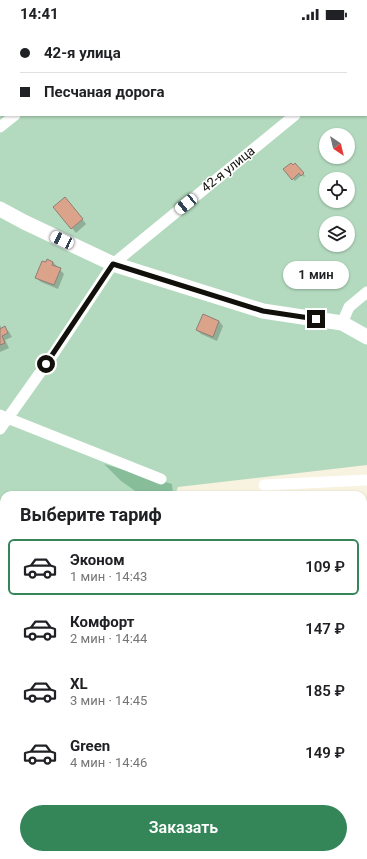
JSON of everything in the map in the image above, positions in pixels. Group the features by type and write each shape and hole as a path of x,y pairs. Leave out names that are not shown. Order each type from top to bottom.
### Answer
{"street":[{"path":"0,127 14,116"},
{"name":"42-я улица","path":"0,429 4,417 54,353 113,264 294,116"},
{"path":"0,209 113,264 263,311 342,323 367,337"},
{"path":"342,323 350,307 367,292"},
{"path":"4,417 160,479"},
{"path":"264,485 367,480"}],"green space":[{"path":"0,116 367,116 367,465 178,487 176,491 0,491"},
{"path":"104,464 172,484 173,491 135,491 121,481"}],"building":[{"path":"291,163 293,165 295,163 304,173 301,176 299,173 292,180 283,169"},
{"path":"65,197 83,219 71,229 53,207"},
{"path":"47,259 53,262 52,265 61,268 54,285 35,278 42,261 46,262"},
{"path":"203,314 219,321 213,337 196,330"},
{"path":"5,326 8,333 2,336 5,343 0,345 0,329"}],"route":[{"path":"46,364 113,264 263,311 316,319"}]}
